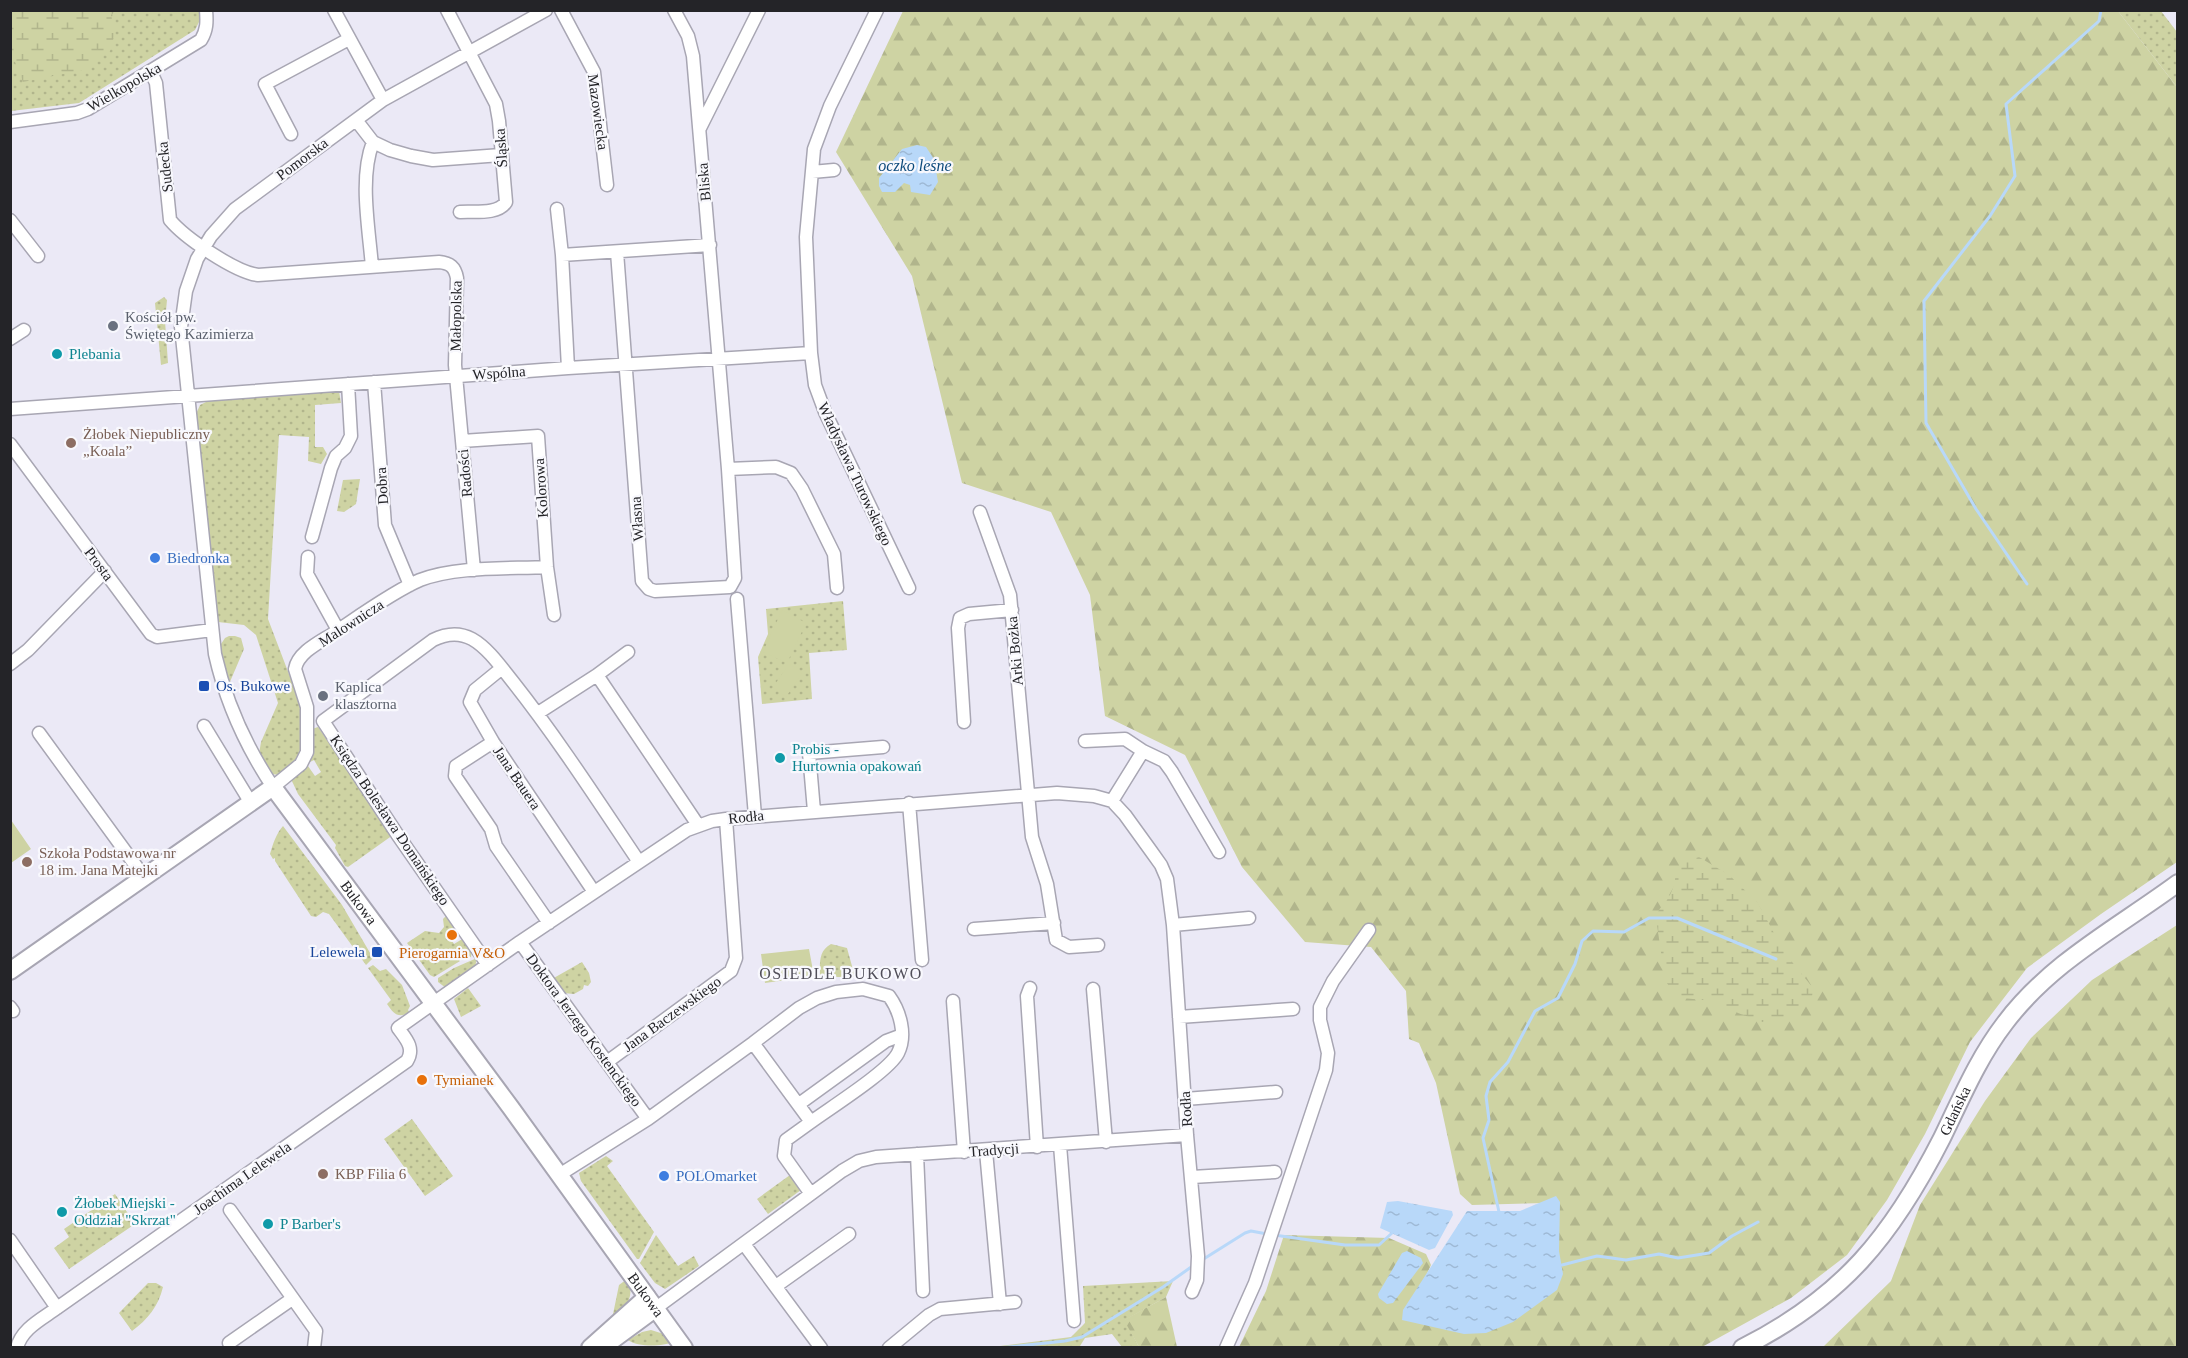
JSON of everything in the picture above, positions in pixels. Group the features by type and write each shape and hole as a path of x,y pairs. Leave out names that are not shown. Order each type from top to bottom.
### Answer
{"street":[{"name":"Wielkopolska","path":"10,122 77,113 88,109 201,40 206,33 206,10"},
{"path":"334,10 383,100"},
{"name":"Śląska","path":"447,10 496,104 506,202 496,210 460,212"},
{"name":"Pomorska","path":"188,396 182,343 183,310 189,280 204,247 224,220 383,100 546,10"},
{"name":"Mazowiecka","path":"561,10 597,81 607,185"},
{"name":"Bliska","path":"675,10 691,44 696,83 728,469 735,578 730,587"},
{"path":"699,129 759,10"},
{"name":"Władysława Turowskiego","path":"878,10 820,130 814,150 806,237 811,352 815,385 825,412 909,588"},
{"path":"291,134 265,84 349,39"},
{"name":"Sudecka","path":"151,72 156,83 170,220 204,247"},
{"path":"696,83 708,90 721,87"},
{"path":"356,120 373,142 390,150 433,160 501,155"},
{"path":"372,267 366,178 368,155 373,142"},
{"path":"812,172 834,170"},
{"path":"557,209 562,255 568,368"},
{"path":"10,220 38,256"},
{"path":"562,255 710,245"},
{"name":"Małopolska","path":"204,247 241,271 258,275 446,262 453,266 457,278 456,376"},
{"name":"Własna","path":"617,252 642,581 649,589 655,591 730,587"},
{"path":"10,339 24,330"},
{"name":"Wspólna","path":"10,409 811,352"},
{"name":"Radości","path":"456,376 474,570"},
{"name":"Dobra","path":"374,382 385,525 410,585"},
{"path":"312,537 331,468 336,456 345,448 351,436 348,384"},
{"name":"Bukowa","path":"188,396 212,630 220,678 235,721 248,747 273,787 434,1003 684,1347"},
{"name":"Kolorowa","path":"462,441 538,436 547,567 554,615"},
{"name":"Prosta","path":"10,444 154,636 212,630"},
{"path":"728,469 776,467 791,473 802,489 834,554 837,588"},
{"name":"Arki Bożka","path":"980,512 1010,595 1032,837 1047,884 1056,940 1062,945 1069,946 1098,945"},
{"path":"308,557 307,574 338,630"},
{"name":"Malownicza","path":"273,787 301,764 307,752 307,707 295,676 296,663 303,655 338,630 421,580 474,570 547,567"},
{"path":"11,662 28,650 105,571"},
{"path":"737,599 755,816"},
{"path":"964,722 958,628 960,618 969,614 1012,610"},
{"name":"Księdza Bolesława Domańskiego","path":"488,965 397,834 323,721 433,640 445,635 458,634 472,638 502,668"},
{"path":"538,714 628,652"},
{"path":"502,668 538,714 639,862"},
{"name":"Jana Bauera","path":"502,668 475,690 470,702 493,742 594,892"},
{"path":"597,675 698,825"},
{"path":"204,726 251,803"},
{"path":"39,733 144,878"},
{"path":"1085,741 1125,739 1164,761 1219,852"},
{"path":"493,742 456,766 455,776 491,829 496,846 549,923"},
{"path":"814,811 809,753 883,747"},
{"path":"1112,801 1143,751"},
{"path":"10,971 273,787"},
{"name":"Rodła","path":"434,1003 677,835 698,825 755,816 1029,795 1080,794 1112,801 1125,814 1161,865 1167,879 1173,925 1198,1264 1197,1280 1192,1292"},
{"path":"909,803 922,960"},
{"name":"Jana Baczewskiego","path":"607,1062 731,971 736,958 726,819"},
{"name":"Gdańska","path":"1742,1347 1812,1306 1845,1278 1876,1244 1916,1187 1989,1046 2009,1017 2035,988 2073,956 2178,884"},
{"path":"1173,925 1249,918"},
{"path":"974,930 1054,923"},
{"path":"1226,1347 1255,1282 1326,1070 1328,1053 1320,1020 1320,1007 1333,981 1370,930"},
{"name":"Doktora Jerzego Kostenckiego","path":"520,942 648,1119"},
{"path":"1030,988 1027,996 1037,1147"},
{"path":"559,1175 648,1119 799,1008 817,998 836,992 863,989 889,996 900,1014 902,1035 898,1053 892,1062 786,1140 784,1156 812,1194"},
{"path":"1093,989 1106,1142"},
{"path":"953,1001 964,1152"},
{"name":"Joachima Lelewela","path":"17,1347 19,1340 27,1330 57,1308 408,1062 411,1050 409,1043 398,1028 434,1003"},
{"path":"1179,1017 1293,1009"},
{"path":"799,1104 886,1041 902,1035"},
{"path":"753,1043 811,1122"},
{"path":"1185,1099 1276,1092"},
{"name":"Tradycji","path":"651,1302 744,1244 842,1171 859,1161 921,1151 964,1152 1187,1136"},
{"path":"1060,1145 1074,1321"},
{"path":"986,1150 1000,1304"},
{"path":"921,1151 923,1291"},
{"path":"1192,1177 1275,1172"},
{"path":"230,1210 316,1331 314,1347"},
{"path":"777,1286 849,1234"},
{"path":"10,1240 57,1308"},
{"path":"744,1244 821,1347"},
{"path":"228,1346 292,1299"},
{"path":"590,1347 651,1302"},
{"path":"602,1347 651,1302"},
{"path":"889,1347 940,1309 1015,1302"}],"green space":[{"path":"10,11 116,11 111,15 115,33 110,51 83,70 23,82 11,52"},
{"path":"11,11 202,11 203,14 195,30 79,103 11,111"},
{"path":"903,11 2118,11 2177,87 2177,862 2027,968 1970,1042 1925,1134 1887,1200 1847,1255 1791,1298 1702,1347 1239,1347 1266,1291 1284,1235 1389,1238 1426,1254 1431,1265 1407,1316 1546,1203 1472,1205 1460,1194 1436,1083 1419,1043 1409,1039 1406,991 1371,947 1305,942 1242,867 1185,755 1105,716 1090,595 1051,512 962,483 912,276 836,152"},
{"path":"2118,11 2161,11 2177,32 2177,87"},
{"path":"164,297 167,300 165,321 168,363 161,365 155,303"},
{"path":"339,391 341,403 315,405 315,447 323,447 327,454 321,464 308,461 309,437 279,435 268,619 303,711 301,756 279,775 272,774 259,754 261,742 278,703 256,635 244,625 218,622 196,414 200,405 208,401"},
{"path":"360,479 356,504 344,512 337,511 343,480"},
{"path":"843,601 847,650 809,653 812,699 762,704 758,657 768,634 766,609"},
{"path":"782,610 806,623 787,663 763,652"},
{"path":"229,636 241,638 244,649 229,684 219,647"},
{"path":"789,664 802,673 786,697 773,687"},
{"path":"318,727 393,835 348,867 345,866 335,848 336,845 298,794 291,779 308,761 308,766 315,776 321,772 314,760 310,762 309,760 312,729"},
{"path":"11,820 31,849 10,863"},
{"path":"283,826 342,905 373,958 366,965 329,914 323,912 316,917 311,916 275,858 273,859 270,854"},
{"path":"1699,857 1729,875 1758,903 1784,952 1813,988 1812,997 1795,1015 1762,1022 1738,1013 1717,1001 1681,998 1674,994 1665,980 1656,918 1673,889 1678,868"},
{"path":"447,915 458,929 448,935 454,944 464,938 472,950 471,957 464,960 459,950 453,954 460,961 434,977 430,975 407,943 425,931 439,933 444,927 443,919"},
{"path":"2177,925 2177,1347 1823,1347 1891,1281 1920,1205 1985,1101 2031,1038 2092,980"},
{"path":"831,944 847,948 855,977 820,977 822,954"},
{"path":"809,949 814,976 765,983 761,954"},
{"path":"477,958 475,967 446,988 438,982 438,978 454,968"},
{"path":"582,962 589,973 591,982 574,994 563,993 552,979"},
{"path":"373,965 380,971 386,969 402,985 410,1006 408,1010 410,1013 399,1015 389,1007 387,1004 391,1000 368,968"},
{"path":"468,988 481,1006 461,1017 454,999"},
{"path":"412,1119 453,1176 425,1196 384,1139"},
{"path":"606,1156 613,1161 607,1166 654,1232 639,1259 581,1181 579,1173"},
{"path":"790,1175 801,1190 768,1214 757,1199"},
{"path":"115,1194 135,1224 69,1269 54,1248 69,1237 64,1229"},
{"path":"656,1235 678,1266 694,1256 699,1266 665,1289 655,1283 640,1263"},
{"path":"627,1279 630,1286 630,1297 625,1306 612,1319 619,1285"},
{"path":"1173,1281 1166,1297 1125,1320 1139,1347 1122,1347 1112,1334 1085,1338 1080,1346 984,1348 1071,1337 1085,1323 1083,1286"},
{"path":"148,1283 156,1283 163,1287 161,1294 152,1312 132,1331 119,1313"},
{"path":"1166,1297 1177,1347 1139,1347 1124,1320"},
{"path":"651,1330 667,1335 673,1342 650,1345 637,1344 628,1340 642,1332"}],"water":[{"name":"oczko leśne","path":"917,145 926,147 934,159 938,182 930,195 911,192 910,185 904,183 895,192 882,192 879,178 902,149"},
{"path":"1556,1196 1560,1202 1559,1251 1563,1274 1557,1290 1513,1322 1486,1333 1464,1334 1402,1320 1403,1310 1467,1211 1520,1211"},
{"path":"1398,1201 1452,1211 1453,1215 1435,1248 1429,1250 1380,1228 1387,1202"},
{"path":"1407,1251 1421,1258 1423,1263 1393,1303 1387,1304 1379,1298 1378,1294 1402,1253"}],"waterway":[{"path":"2027,584 1976,509 1926,423 1924,301 1990,216 2015,176 2006,104 2099,21 2101,10"},
{"path":"1499,1212 1483,1138 1489,1120 1486,1096 1490,1082 1508,1062 1535,1011 1558,998 1575,964 1582,941 1593,931 1624,932 1649,918 1677,918 1776,959"},
{"path":"1562,1265 1597,1256 1626,1260 1659,1254 1678,1258 1709,1253 1732,1236 1758,1222"},
{"path":"1202,1260 1245,1233 1251,1231 1267,1234"},
{"path":"1274,1235 1345,1245 1379,1245 1392,1233"},
{"path":"1000,1348 1082,1337 1194,1265"}],"place":[{"name":"Kościół pw. Świętego Kazimierza","path":"113,326"},
{"name":"Plebania","path":"57,354"},
{"name":"Żłobek Niepubliczny „Koala”","path":"71,443"},
{"name":"Biedronka","path":"155,558"},
{"name":"Os. Bukowe","path":"204,686"},
{"name":"Kaplica klasztorna","path":"323,696"},
{"name":"Probis - Hurtownia opakowań","path":"780,758"},
{"name":"Szkoła Podstawowa nr 18 im. Jana Matejki","path":"27,862"},
{"name":"Pierogarnia V&O","path":"452,935"},
{"name":"Lelewela","path":"377,952"},
{"name":"Tymianek","path":"422,1080"},
{"name":"KBP Filia 6","path":"323,1174"},
{"name":"POLOmarket","path":"664,1176"},
{"name":"Żłobek Miejski - Oddział \"Skrzat\"","path":"62,1212"},
{"name":"P Barber's","path":"268,1224"}],"district":[{"name":"OSIEDLE BUKOWO","path":"841,973"}]}
